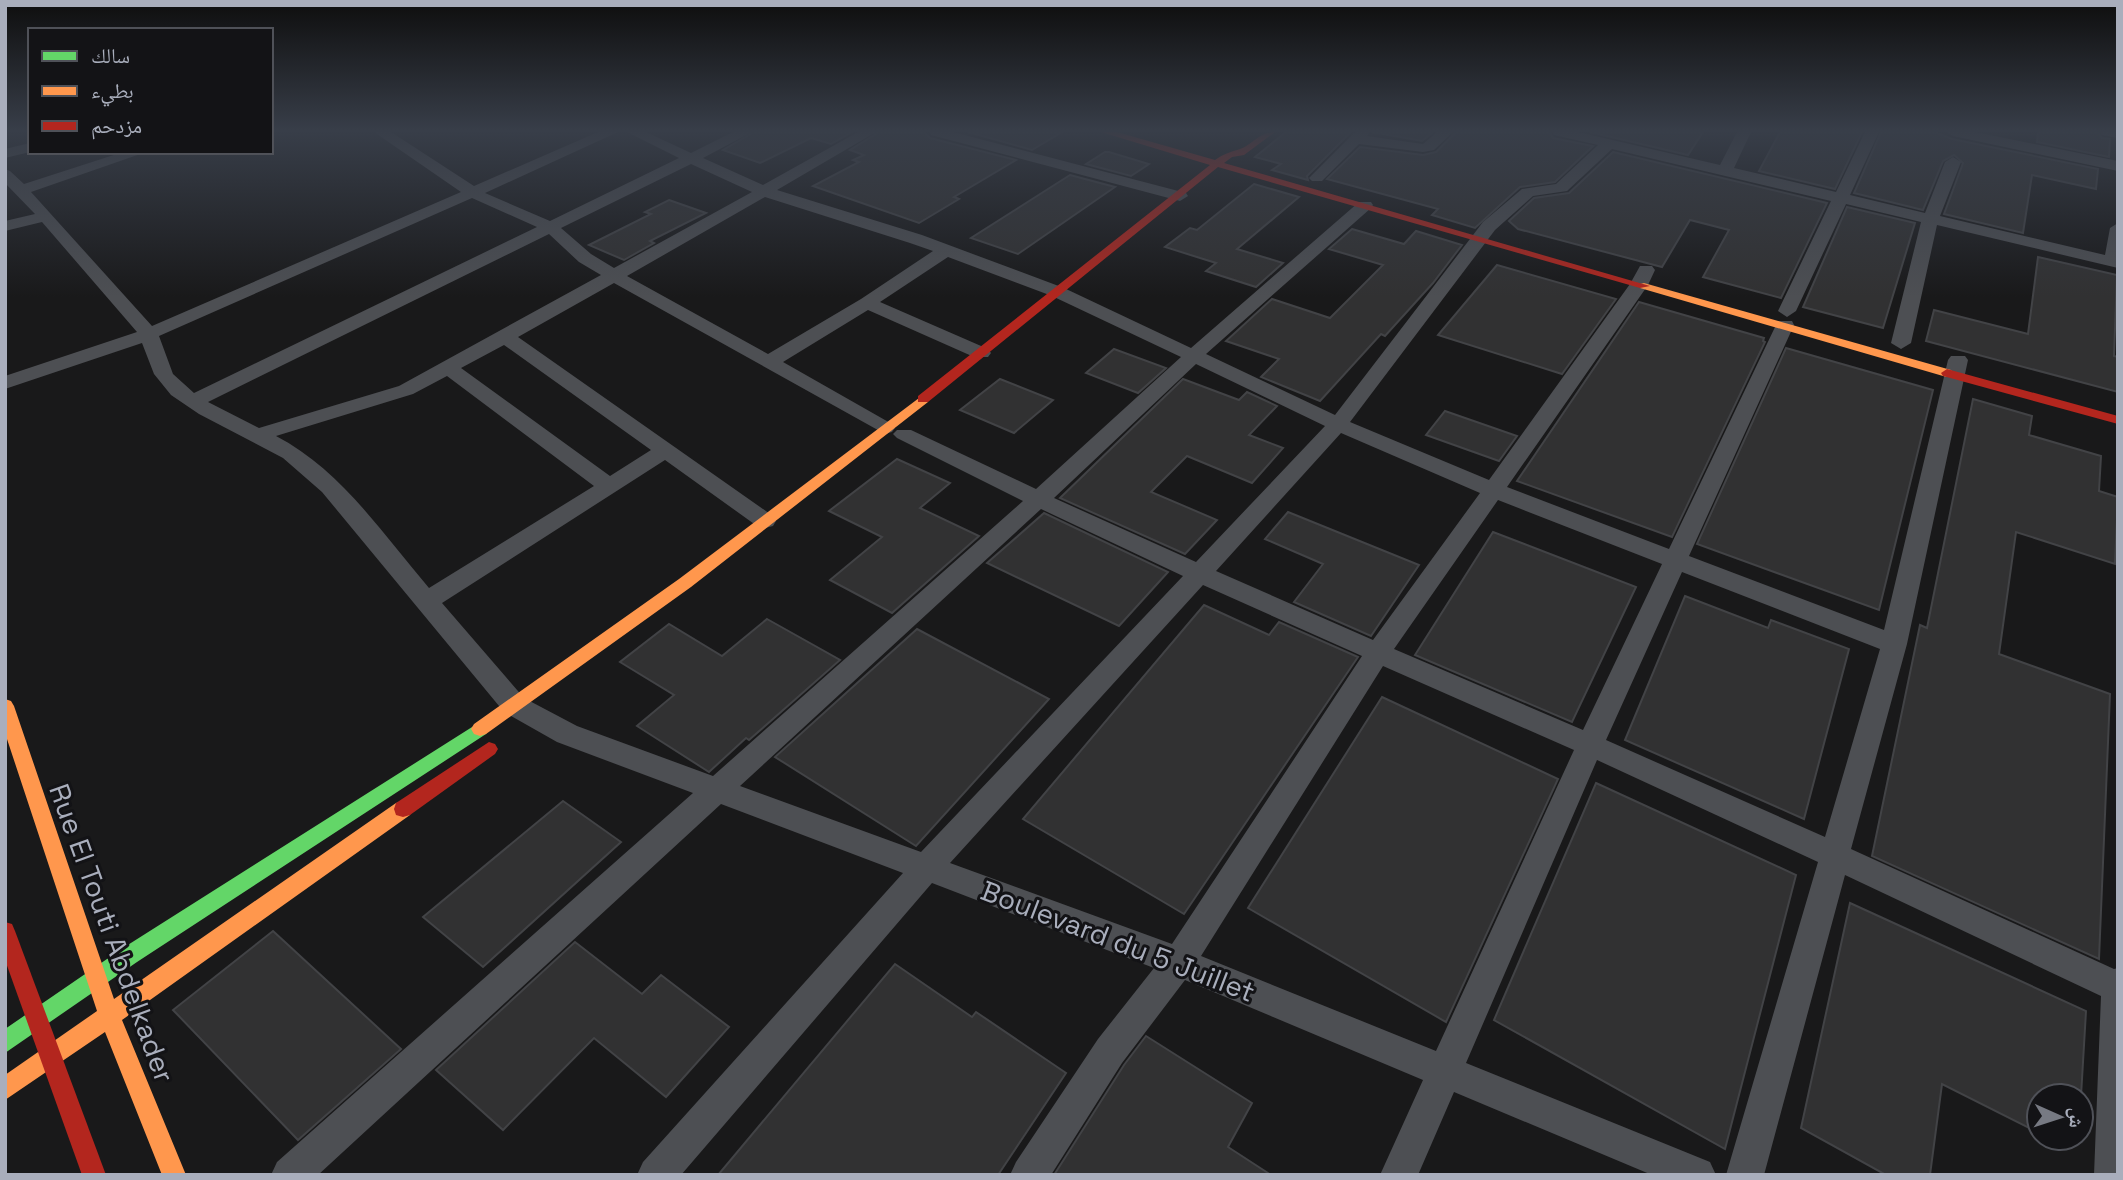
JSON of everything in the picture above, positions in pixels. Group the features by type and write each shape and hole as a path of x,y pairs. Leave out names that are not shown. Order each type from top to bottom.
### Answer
{"street":[{"path":"18,187 149,334 156,358 168,380 211,413 284,449 308,465 330,487 426,601 531,713"},
{"path":"21,190 30,187"},
{"path":"464,187 549,226 585,258 768,363 894,431 1037,501 1377,654 1590,745 2118,986 2113,1175"},
{"path":"5,383 149,334 486,187"},
{"path":"194,401 454,276 629,187"},
{"path":"754,187 946,250 1072,298 1338,424 1493,490 1894,644"},
{"path":"257,435 388,397 505,337 770,187"},
{"path":"1123,187 1181,204"},
{"path":"840,484 981,353 1072,298 1201,187"},
{"path":"1313,187 1365,205 1485,232"},
{"path":"1345,187 1485,232 1957,368 2118,420"},
{"path":"656,1175 926,868 1338,424 1485,232 1528,192 1562,187"},
{"path":"1791,187 2115,262 2118,228"},
{"path":"1399,1175 1590,745 1846,187"},
{"path":"1901,343 1930,220 1943,187"},
{"path":"290,1175 1194,356 1365,205"},
{"path":"5,226 46,216"},
{"path":"768,363 867,303 946,250"},
{"path":"1029,1175 1110,1051 1178,962 1377,654 1643,278"},
{"path":"867,303 981,353"},
{"path":"1786,318 1901,343 1957,368 2118,404"},
{"path":"505,337 665,451 767,530"},
{"path":"447,367 609,486"},
{"path":"1745,1175 1894,644 1957,368"},
{"path":"5,1042 96,977 531,713 894,431 968,384"},
{"path":"426,601 665,451"},
{"path":"654,625 767,530"},
{"name":"Rue El Touti Abdelkader","path":"5,706 109,1015 174,1175"},
{"name":"Boulevard du 5 Juillet","path":"531,713 567,734 1178,962 1447,1070 1696,1175"},
{"path":"5,1089 501,741"},
{"path":"5,931 94,1175"}],"building":[{"path":"816,187 971,187 954,197 959,199 919,223"},
{"path":"1051,187 1115,187 1018,254 971,238"},
{"path":"1250,187 1265,187 1299,197 1237,249 1283,263 1256,287 1206,271 1216,263 1165,247 1190,228 1197,230"},
{"path":"1357,187 1520,187 1475,228 1432,215 1438,209"},
{"path":"1575,187 1760,187 1827,203 1781,298 1703,277 1729,230 1690,220 1662,267 1518,229 1509,221 1534,198 1569,193"},
{"path":"1857,187 1932,187 1923,210 1854,193"},
{"path":"1954,187 2030,187 2023,233 1944,214"},
{"path":"669,200 706,213 650,241 654,243 624,260 589,245 651,214 645,212"},
{"path":"1847,207 1915,223 1883,328 1803,307"},
{"path":"1352,229 1404,244 1416,231 1462,245 1433,283 1385,336 1381,334 1320,401 1261,377 1279,359 1226,341 1272,299 1330,318 1383,265 1329,249"},
{"path":"2038,257 2117,275 2114,356 2118,357 2118,392 1926,341 1934,310 2028,334"},
{"path":"1497,265 1616,299 1562,374 1438,335"},
{"path":"1639,302 1764,338 1765,342 1672,537 1517,481"},
{"path":"1786,348 1933,390 1879,610 1697,544"},
{"path":"1114,349 1166,368 1138,393 1086,373"},
{"path":"1000,379 1053,400 1014,433 960,410"},
{"path":"1183,379 1239,400 1247,392 1277,406 1249,435 1283,448 1252,483 1187,456 1151,492 1217,520 1185,554 1060,498"},
{"path":"1973,399 2032,416 2029,435 2101,456 2099,491 2118,497 2115,564 2016,532 1999,654 2110,694 2099,959 1872,856 1920,625 1927,628"},
{"path":"1445,411 1517,436 1499,461 1426,435"},
{"path":"897,459 950,483 920,508 979,536 892,613 830,580 882,537 829,511"},
{"path":"1288,512 1419,565 1371,636 1294,602 1323,564 1265,539"},
{"path":"1044,513 1168,572 1119,626 987,563"},
{"path":"1493,532 1636,587 1572,722 1415,655"},
{"path":"1685,596 1768,628 1771,620 1849,649 1804,819 1625,740"},
{"path":"1204,605 1269,635 1279,622 1358,657 1184,914 1023,819"},
{"path":"767,619 840,660 709,772 637,726 674,695 620,662 669,624 722,656"},
{"path":"917,629 1049,699 916,846 775,757"},
{"path":"1382,697 1558,779 1446,1022 1248,908"},
{"path":"1596,783 1796,875 1725,1149 1494,1020"},
{"path":"563,801 621,842 483,967 423,917"},
{"path":"1850,903 2086,1011 2082,1082 2025,1082 2025,1126 1942,1084 1930,1175 1886,1175 1801,1128"},
{"path":"273,931 401,1049 298,1140 173,1010"},
{"path":"575,942 642,994 661,975 729,1027 666,1097 594,1038 503,1130 436,1070"},
{"path":"895,964 972,1017 976,1012 1066,1073 998,1175 718,1175"},
{"path":"1146,1036 1252,1103 1228,1147 1271,1175 1054,1175 1124,1065"}],"traffic: fast":[{"path":"5,1042 130,955 480,729"}],"traffic: slow":[{"path":"1644,286 1947,373"},
{"path":"480,729 685,583 923,399"},
{"path":"5,706 109,1015 174,1175"},
{"path":"5,1089 403,809"}],"traffic: jam":[{"path":"923,399 1188,187"},
{"path":"1298,187 1644,286"},
{"path":"1947,373 2118,420"},
{"path":"403,809 489,749"},
{"path":"5,931 94,1175"}]}
